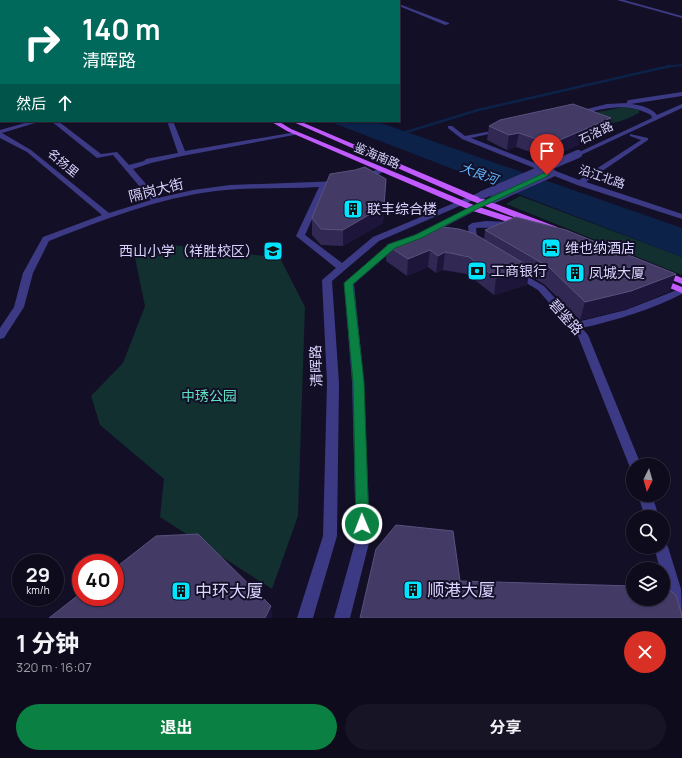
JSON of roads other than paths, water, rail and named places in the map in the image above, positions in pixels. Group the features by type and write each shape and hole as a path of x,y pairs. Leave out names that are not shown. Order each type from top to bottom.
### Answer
{"main road":[{"name":"鉴海南路","path":"275,122 289,130 383,170 478,201"},
{"name":"鉴海南路","path":"296,122 478,201"},
{"path":"478,201 559,235 543,232 517,221 478,201"},
{"path":"653,274 682,287"}],"street":[{"path":"619,0 682,15"},
{"path":"630,0 682,15"},
{"path":"400,5 447,24"},
{"path":"572,114 622,103 682,94"},
{"path":"622,103 645,108 654,114 655,119"},
{"name":"石洛路","path":"478,201 583,155 682,106"},
{"name":"石洛路","path":"478,201 682,112"},
{"path":"4,122 10,129"},
{"path":"0,133 35,122"},
{"path":"55,122 100,156 115,153 156,202"},
{"path":"170,122 182,154"},
{"name":"沿江北路","path":"450,127 464,138 580,183 682,217"},
{"path":"464,138 510,128"},
{"name":"名扬里","path":"0,133 29,151 108,216"},
{"path":"128,168 147,163 149,161 210,148 246,144 294,133"},
{"path":"580,183 646,140 632,135"},
{"name":"隔岗大街","path":"0,336 19,307 28,273 46,239 108,216 156,202 215,189 324,185 349,182 383,170"},
{"path":"324,185 300,236 342,268"},
{"path":"342,618 363,539 358,382 349,283 392,246 421,235 478,201"},
{"name":"清晖路","path":"305,618 330,536 333,383 327,280 376,239 478,201"},
{"path":"462,241 477,248 468,227 486,224 510,225 543,232"},
{"path":"421,235 453,230"},
{"path":"421,235 438,237"},
{"name":"碧鉴路","path":"507,267 541,288 584,335 632,458"},
{"path":"575,326 601,321 667,298 682,287"},
{"path":"664,554 678,592 678,618"}],"water":[{"name":"大良河","path":"331,122 378,122 682,228 682,257"}],"waterway":[{"path":"666,67 682,65"},
{"path":"403,133 478,110 670,66"}],"place":[{"name":"联丰综合楼","path":"353,209"},
{"name":"维也纳酒店","path":"551,248"},
{"name":"西山小学（祥胜校区）","path":"273,251"},
{"name":"工商银行","path":"477,271"},
{"name":"凤城大厦","path":"575,273"},
{"name":"顺港大厦","path":"413,590"},
{"name":"中环大厦","path":"181,591"}],"park label":[{"name":"中琇公园","path":"209,396"}]}
